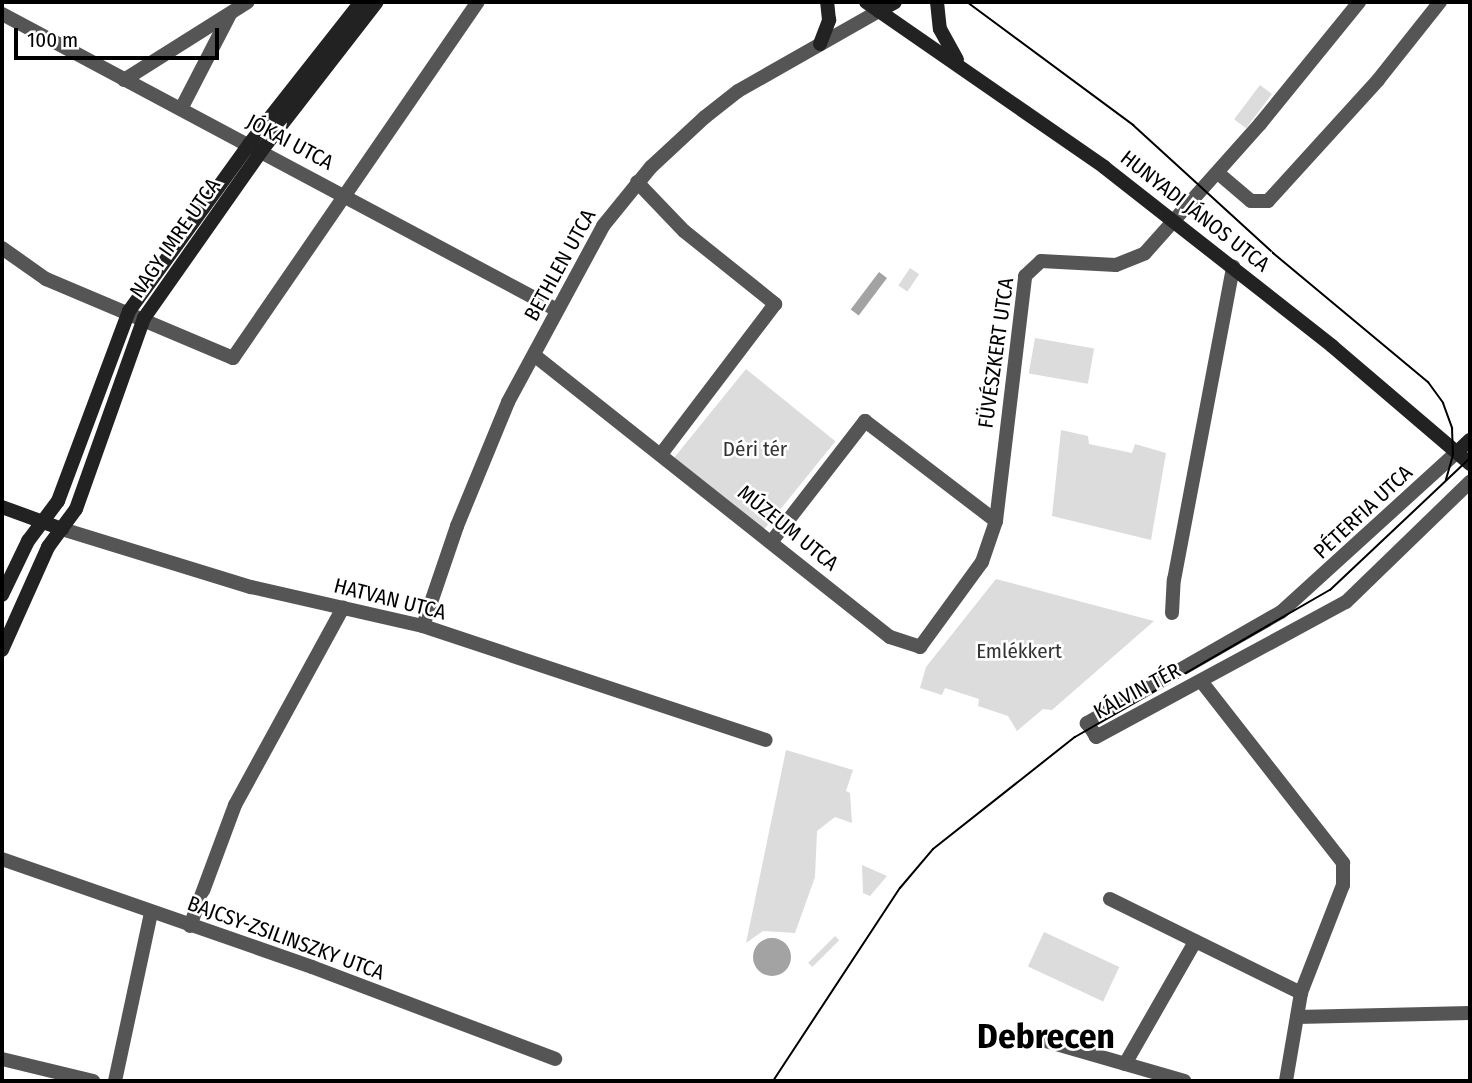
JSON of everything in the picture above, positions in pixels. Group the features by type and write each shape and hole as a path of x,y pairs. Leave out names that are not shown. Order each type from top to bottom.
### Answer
{"street":[{"path":"124,80 248,2"},
{"name":"NAGY IMRE UTCA","path":"2,595 43,522 58,501 129,311 362,2"},
{"name":"NAGY IMRE UTCA","path":"2,650 48,547 76,509 144,318 256,146 377,2"},
{"path":"2,248 46,279 129,311 233,358 343,194 478,2"},
{"path":"820,44 829,20 827,2"},
{"name":"HUNYADI JÁNOS UTCA","path":"866,2 961,67 1175,222 1470,464"},
{"name":"BETHLEN UTCA","path":"423,626 482,464 534,355 603,226 637,182 716,108 895,2"},
{"path":"937,2 940,29 961,67"},
{"name":"FÜVÉSZKERT UTCA","path":"920,647 982,562 996,521 1025,275 1041,261 1127,263 1145,253 1218,173 1359,2"},
{"path":"1218,173 1251,201 1268,201 1378,80 1440,2"},
{"path":"181,109 231,13"},
{"name":"JÓKAI UTCA","path":"2,14 124,80 256,146 557,310"},
{"path":"637,182 684,231 775,304 661,454"},
{"path":"1172,613 1174,580 1233,267"},
{"name":"MÚZEUM UTCA","path":"534,355 746,520 890,637 920,647"},
{"path":"772,541 865,421 996,521"},
{"name":"PÉTERFIA UTCA","path":"1282,612 1470,440"},
{"name":"KÁLVIN TÉR","path":"1282,612 1087,723 1096,737 1334,606 1346,602 1470,482"},
{"name":"HATVAN UTCA","path":"2,507 62,529 251,587 423,626 766,740"},
{"path":"190,926 235,805 343,608"},
{"path":"1200,681 1343,863 1343,885 1301,993 1286,1081"},
{"name":"BAJCSY-ZSILINSZKY UTCA","path":"2,859 555,1059"},
{"path":"1110,899 1301,993"},
{"path":"115,1081 151,912"},
{"path":"1125,1064 1195,942"},
{"path":"1297,1017 1470,1013"},
{"path":"1025,1035 1184,1081"},
{"path":"2,1059 93,1081"}],"green space":[{"path":"1260,85 1272,94 1246,128 1234,119"},
{"path":"910,268 919,274 907,292 898,285"},
{"path":"1035,338 1094,348 1088,384 1029,373"},
{"name":"Déri tér","path":"746,369 835,441 764,530 674,458"},
{"path":"1061,430 1088,436 1089,444 1132,453 1135,444 1166,453 1151,540 1052,516"},
{"name":"Emlékkert","path":"996,579 1154,621 1052,710 1043,709 1017,731 1008,716 978,706 979,699 945,688 942,695 920,688 926,667"},
{"path":"786,750 853,770 846,791 850,793 852,823 835,817 817,831 815,877 795,933 763,931 746,943"},
{"path":"862,865 887,876 870,896 863,893"},
{"path":"1044,932 1119,967 1103,1002 1028,966"},
{"path":"835,936 839,940 812,967 808,963"}],"shaded area":[{"path":"879,272 887,278 859,316 851,310"},
{"path":"772,938 785,944 791,957 785,970 772,976 759,970 753,957 759,944"}],"tram line":[{"path":"967,2 1133,125 1273,253 1428,382 1443,403 1452,428 1453,455 1446,480"},
{"path":"773,1081 900,888 933,849 1075,737 1330,590 1470,458"}],"district":[{"name":"Debrecen","path":"1046,1036"}]}
